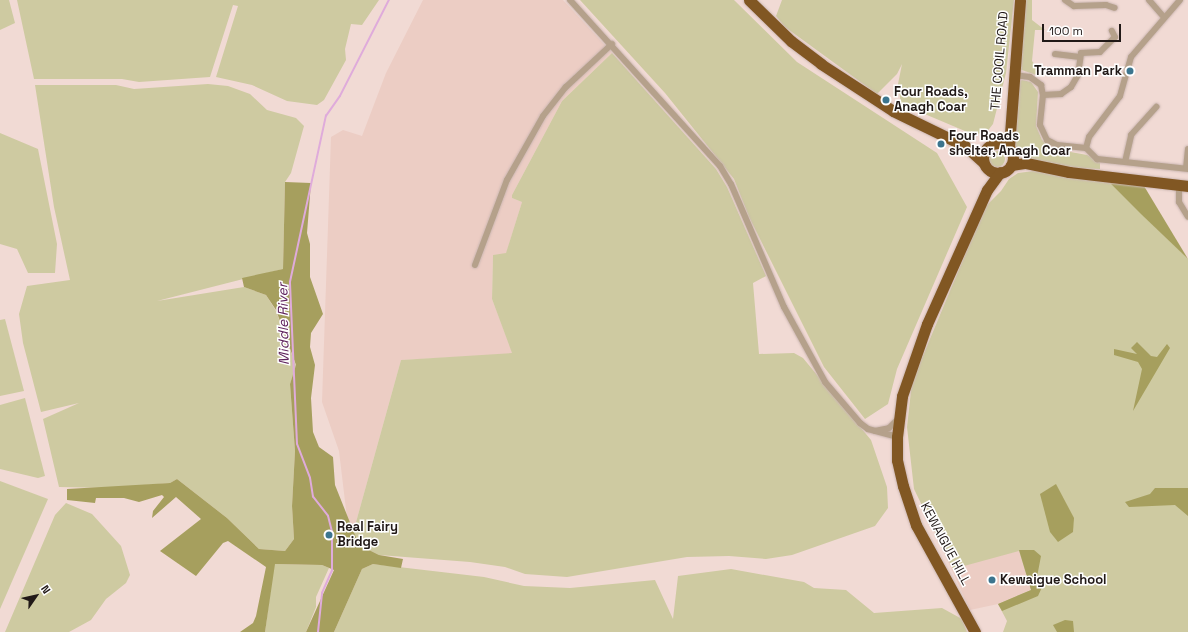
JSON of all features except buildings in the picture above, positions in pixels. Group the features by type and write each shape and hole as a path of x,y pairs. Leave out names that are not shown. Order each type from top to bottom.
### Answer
{"highway":[{"path":"749,0 791,42 858,90 922,127 965,146 985,165 1000,172"},
{"name":"THE COOIL ROAD","path":"1011,150 1009,125 1020,0"},
{"name":"THE COOIL ROAD","path":"994,143 1009,125"},
{"path":"965,146 994,143 1011,150 1026,163"},
{"path":"987,190 984,154 994,143"},
{"path":"1011,150 1011,165"},
{"path":"987,190 1000,172 1011,165 1026,163 1069,172 1183,185"},
{"name":"KEWAIGUE HILL","path":"975,632 916,525 903,486 897,460 897,437 908,373 927,324 987,190"}],"street":[{"path":"570,0 612,44 720,166 731,184 758,251 813,364 860,423 874,431 897,437"},
{"path":"1065,0 1074,6 1106,5 1115,8"},
{"path":"1149,0 1164,17"},
{"path":"1086,148 1089,137 1120,96 1131,57 1180,0"},
{"path":"1043,95 1061,94 1071,87 1078,75 1080,57 1083,52 1100,52 1107,47 1115,37 1112,31"},
{"path":"475,265 507,180 543,116 566,87 612,44"},
{"path":"1055,54 1080,57"},
{"path":"1014,75 1033,78 1040,85 1043,95 1040,125 1047,140 1057,145 1086,148 1097,159 1187,169 1188,149"},
{"path":"1125,162 1131,135 1153,108"},
{"path":"1183,185 1179,206 1188,217"},
{"path":"874,431 889,428 899,419"}],"shaded area":[{"path":"0,0 9,0 15,23 0,30"},
{"path":"17,0 379,0 362,25 351,24 345,49 346,60 324,100 317,105 287,101 252,85 216,77 238,6 233,5 210,77 139,82 122,79 34,79"},
{"path":"423,0 563,0 612,53 562,101 512,195 512,198 522,202 506,254 493,255 492,299 513,354 401,360 353,533 347,518 339,451 322,402 331,137 343,130 362,136 386,73"},
{"path":"580,0 734,0 797,62 937,153 967,207 897,369 888,404 865,419 824,367 749,217 734,179 665,93"},
{"path":"782,0 1014,0 1006,73 993,124 986,133 972,134 901,104 898,84 902,64 897,74 877,94 785,27 776,16"},
{"path":"1025,0 1032,0 1032,20 1045,30 1035,30 1032,61 1036,66 1036,75 1019,69"},
{"path":"612,53 716,169 727,187 766,276 753,283 759,354 794,353 803,358 871,440 887,487 888,508 875,526 792,555 766,559 729,556 687,557 567,577 525,574 505,567 470,562 379,555 359,545 353,533 401,360 512,353 492,299 493,255 506,253 522,202 512,198 512,195 562,101"},
{"path":"1022,80 1031,82 1038,92 1036,126 1042,140 1054,149 1087,155 1100,162 1100,169 1074,168 1025,158 1017,152 1013,145 1018,82"},
{"path":"208,84 228,86 250,94 267,110 296,118 304,126 291,173 285,182 283,269 157,301 244,287 266,295 276,311 296,366 290,384 295,451 292,506 294,539 285,551 259,549 227,518 177,479 170,483 109,488 59,487 43,419 79,403 41,412 23,343 19,314 27,286 70,280 54,207 35,85 116,85 134,89"},
{"path":"0,133 38,149 57,244 55,273 28,273 17,249 0,244"},
{"path":"997,151 1004,156 1005,159 1000,166 997,167 990,162 989,159 994,152"},
{"path":"1034,171 1110,183 1188,259 1188,632 1003,632 1007,621 998,604 1031,590 1019,551 953,569 914,489 907,427 912,382 985,207 1001,191 1009,179 1018,173"},
{"path":"285,182 311,183 307,233 310,244 310,277 323,314 311,333 310,347 315,365 311,398 313,432 319,447 333,457 335,485 359,545 379,555 403,559 401,568 373,564 362,569 334,632 306,632 334,570 322,565 275,564 265,632 240,632 253,623 256,616 266,567 228,541 223,543 196,576 160,551 201,519 176,497 152,518 153,511 164,497 162,495 139,502 124,498 96,498 95,503 67,500 67,489 170,483 177,479 227,518 259,549 285,551 294,539 292,506 295,451 290,384 296,365 276,310 266,295 244,287 242,278 283,269"},
{"path":"1110,183 1144,186 1188,259 1141,214"},
{"path":"5,319 24,391 0,396 0,320"},
{"path":"1137,342 1151,356 1157,357 1167,344 1170,348 1133,411 1142,369 1138,362 1114,355 1114,349 1137,354 1131,348"},
{"path":"25,398 45,476 38,478 0,469 0,405"},
{"path":"0,481 48,499 0,609"},
{"path":"1056,484 1074,518 1073,532 1058,542 1050,532 1040,494"},
{"path":"1155,488 1188,488 1188,516 1175,505 1129,507 1125,502 1150,494"},
{"path":"66,503 92,514 121,546 130,575 126,583 106,599 91,620 69,632 5,632 55,515"},
{"name":"Kewaigue School","path":"962,539 1019,550 1031,590 998,604 970,610 941,546"},
{"path":"1019,550 1034,550 1041,556 1037,577 1043,585 1038,596 1002,611 998,604 1031,590"},
{"path":"274,564 322,565 329,568 316,597 316,607 306,632 265,632"},
{"path":"373,564 484,577 524,586 570,588 655,580 673,619 678,576 731,569 804,582 814,588 846,590 874,613 942,608 962,619 967,632 334,632 362,569"},
{"path":"1065,620 1073,621 1074,632 1057,632 1053,625"}],"waterway":[{"name":"Middle River","path":"318,632 322,593 332,571 332,532 328,516 313,497 310,478 297,444 290,282 326,116 340,96 389,0"}],"place":[{"name":"Tramman Park","path":"1130,71"},
{"name":"Four Roads, Anagh Coar","path":"886,100"},
{"name":"Four Roads shelter, Anagh Coar","path":"941,144"},
{"name":"Real Fairy Bridge","path":"329,535"},
{"name":"Kewaigue School","path":"992,580"}]}
